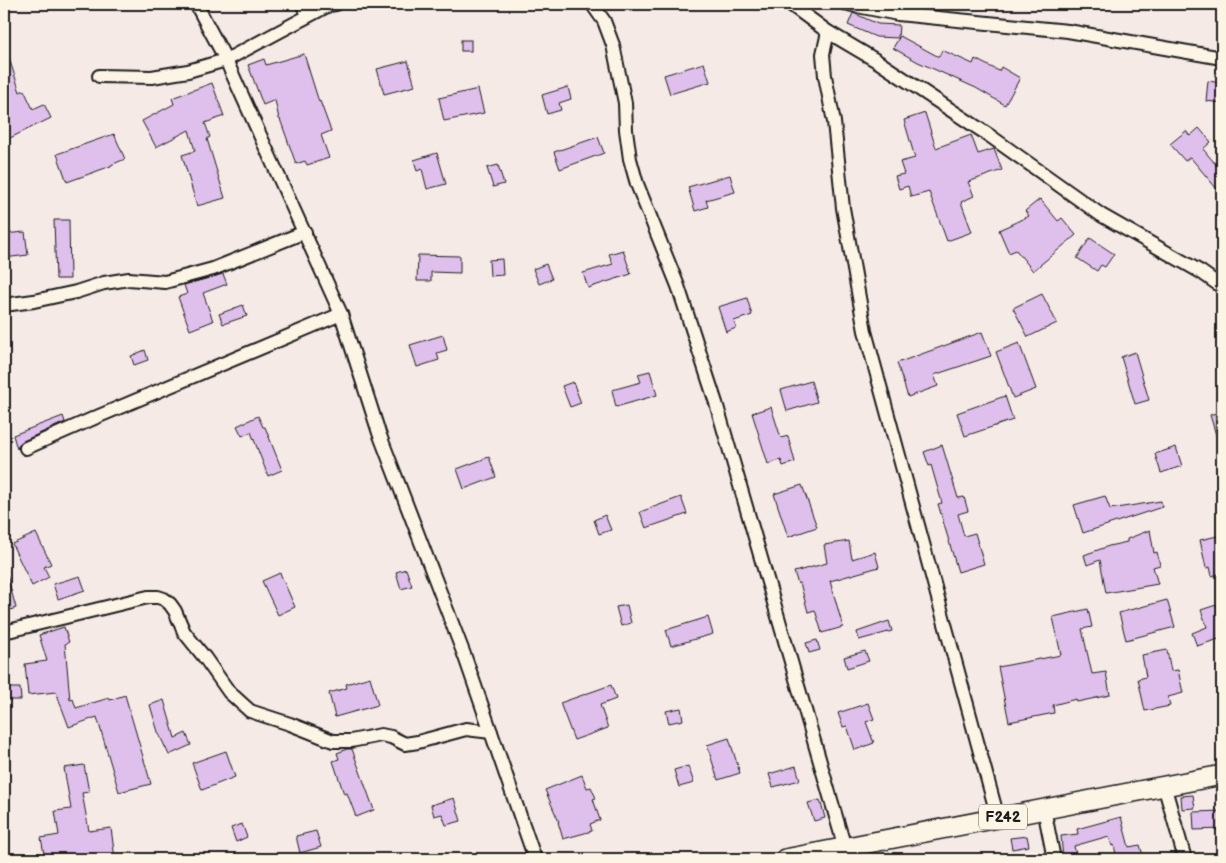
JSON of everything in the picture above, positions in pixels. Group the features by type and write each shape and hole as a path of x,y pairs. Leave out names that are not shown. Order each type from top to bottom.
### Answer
{"main road":[{"name":"F242","path":"785,859 1222,775"}],"street":[{"path":"196,4 226,60 341,314 379,433 466,657 535,859"},
{"path":"302,4 310,15"},
{"path":"99,76 152,77 188,71 226,60 328,5 336,4"},
{"path":"592,4 604,21 613,45 625,103 630,159 678,286 716,403 845,848"},
{"path":"790,4 828,32 877,61 990,136 1101,215 1201,272 1222,287"},
{"path":"847,4 898,14 1068,31 1222,58"},
{"path":"828,32 823,54 825,76 834,122 842,208 865,331 998,818"},
{"path":"4,305 76,292 113,281 129,279 165,282 213,269 305,232"},
{"path":"26,448 341,314"},
{"path":"4,632 148,597 158,597 170,604 184,632 230,692 250,711 333,741 351,741 381,734 405,744 466,729 491,732"},
{"path":"1164,785 1185,859"},
{"path":"1044,809 1054,859"}],"building":[{"path":"853,13 878,24 899,25 898,38 876,37 848,25"},
{"path":"900,36 939,57 942,50 973,64 975,59 999,71 1001,67 1020,78 1005,105 976,88 918,62 893,48"},
{"path":"461,40 471,40 471,51 461,51"},
{"path":"4,49 6,49 20,92 24,90 33,109 44,104 51,118 8,139 4,130"},
{"path":"304,54 319,102 331,131 321,135 329,158 307,165 305,161 296,164 279,119 275,100 263,105 248,65 264,59 266,65"},
{"path":"408,61 415,86 384,94 377,69"},
{"path":"704,63 710,82 670,94 664,75"},
{"path":"1208,81 1222,83 1222,103 1206,101"},
{"path":"212,83 224,116 205,123 210,137 207,139 225,198 197,206 182,155 195,151 189,130 156,147 142,121 174,104 172,98"},
{"path":"568,87 571,99 559,103 561,110 547,114 542,95"},
{"path":"478,89 484,113 444,121 439,98"},
{"path":"925,113 936,148 971,135 978,154 994,149 1002,170 968,182 974,196 961,202 972,232 947,241 929,192 911,197 908,186 899,189 895,176 904,174 900,162 915,158 904,120"},
{"path":"1199,128 1211,142 1203,149 1222,172 1222,195 1190,157 1185,161 1170,144 1186,131 1190,136"},
{"path":"114,134 125,159 67,182 57,154"},
{"path":"598,137 604,153 560,169 554,152"},
{"path":"437,153 446,184 427,189 422,169 417,171 414,160"},
{"path":"498,165 504,184 493,187 487,168"},
{"path":"730,175 735,192 706,200 708,207 695,211 688,187"},
{"path":"1040,199 1058,221 1062,218 1076,235 1033,271 1016,250 1009,253 999,230 1029,216 1025,211"},
{"path":"54,220 69,220 70,279 56,279"},
{"path":"25,232 28,255 4,258 4,234"},
{"path":"1090,238 1114,254 1105,267 1101,265 1097,271 1077,258"},
{"path":"623,250 631,274 588,288 583,273 613,264 609,254"},
{"path":"418,255 460,256 460,273 431,272 431,281 417,281"},
{"path":"502,259 503,275 490,276 489,260"},
{"path":"546,264 552,279 539,284 533,269"},
{"path":"223,274 227,284 203,293 213,321 190,330 178,297 187,294 184,285"},
{"path":"1042,294 1057,323 1028,337 1013,308"},
{"path":"747,298 752,315 734,321 736,328 726,332 718,307"},
{"path":"243,305 247,316 223,324 219,314"},
{"path":"982,332 991,356 934,375 938,386 908,397 897,363"},
{"path":"443,335 447,350 437,353 439,360 417,367 410,345"},
{"path":"1019,343 1036,389 1013,398 996,352"},
{"path":"145,350 148,360 134,365 131,356"},
{"path":"1135,352 1149,400 1135,404 1121,357"},
{"path":"650,371 657,395 616,407 612,390 641,382 638,374"},
{"path":"811,381 817,402 787,411 781,390"},
{"path":"573,382 581,403 570,407 562,386"},
{"path":"1005,396 1013,420 965,436 957,413"},
{"path":"771,407 781,438 788,436 795,462 783,466 781,460 768,464 752,413"},
{"path":"1222,411 1222,448 1220,448 1210,415"},
{"path":"63,416 65,422 23,441 17,449 13,435"},
{"path":"258,416 263,427 265,427 282,470 268,476 251,432 242,436 237,426"},
{"path":"942,445 958,498 964,497 968,511 958,514 964,536 975,533 984,564 958,572 938,504 942,503 931,465 929,466 924,452"},
{"path":"1176,447 1182,466 1161,473 1155,454"},
{"path":"489,457 496,477 464,489 457,469"},
{"path":"802,485 817,527 788,537 774,494"},
{"path":"1105,496 1110,509 1161,501 1162,507 1083,533 1074,505"},
{"path":"681,497 687,514 646,528 640,512"},
{"path":"605,515 611,530 599,534 594,520"},
{"path":"1150,530 1154,553 1157,552 1160,565 1153,567 1158,584 1106,593 1100,560 1087,565 1084,555 1127,542 1127,539"},
{"path":"36,533 51,564 44,567 49,577 32,586 12,544"},
{"path":"1222,535 1222,573 1212,576 1210,567 1206,568 1200,540"},
{"path":"849,541 852,559 875,552 879,567 830,581 843,627 822,633 815,610 808,612 800,583 798,584 794,572 827,563 824,545"},
{"path":"406,569 412,586 401,589 396,572"},
{"path":"280,573 295,607 278,615 262,581"},
{"path":"4,575 7,575 16,608 4,612"},
{"path":"80,576 85,590 58,599 53,584"},
{"path":"1167,600 1175,627 1126,640 1119,613"},
{"path":"1222,603 1222,638 1197,646 1192,633 1207,627 1201,610"},
{"path":"627,605 631,623 621,626 616,607"},
{"path":"1088,609 1092,627 1082,629 1092,674 1106,672 1110,695 1077,702 1076,699 1053,705 1054,713 1009,722 998,667 1061,655 1053,617"},
{"path":"708,617 713,634 671,646 666,630"},
{"path":"889,621 892,631 859,640 857,632"},
{"path":"64,627 69,642 65,644 70,700 73,699 76,708 125,695 151,784 119,792 97,717 69,727 56,692 28,695 25,664 47,661 39,635"},
{"path":"817,640 820,650 809,653 806,643"},
{"path":"1167,650 1171,671 1178,670 1183,693 1168,697 1170,706 1145,711 1138,679 1146,677 1142,655"},
{"path":"865,651 869,661 847,668 844,657"},
{"path":"370,677 378,705 335,717 329,693 347,688 346,684"},
{"path":"611,685 616,699 600,705 608,728 574,740 560,703"},
{"path":"4,688 20,688 21,700 4,700"},
{"path":"164,700 175,738 186,733 191,745 169,755 158,732 150,705"},
{"path":"868,703 874,719 866,722 874,743 855,750 847,726 843,727 838,713"},
{"path":"681,708 683,720 669,723 666,711"},
{"path":"729,738 740,773 718,780 707,745"},
{"path":"352,749 374,810 356,817 347,793 344,794 333,761 339,759 337,753"},
{"path":"226,751 235,777 202,790 192,763"},
{"path":"84,765 89,792 82,793 89,831 111,828 115,859 45,859 41,838 59,835 55,811 71,809 64,768"},
{"path":"688,766 694,783 679,787 674,770"},
{"path":"796,766 800,780 773,787 769,774"},
{"path":"582,775 587,788 591,787 596,798 593,799 600,820 590,824 592,831 563,839 559,822 545,790"},
{"path":"1193,795 1195,808 1182,809 1181,796"},
{"path":"454,798 461,821 446,825 442,814 434,816 431,805"},
{"path":"820,800 825,818 814,821 808,803"},
{"path":"1222,811 1222,829 1194,830 1193,812"},
{"path":"1121,817 1129,847 1140,845 1144,859 1117,859 1114,845 1112,846 1109,837 1074,846 1077,859 1063,859 1061,836 1078,834 1077,829"},
{"path":"242,824 247,837 236,842 231,828"},
{"path":"316,831 321,847 300,853 296,836"},
{"path":"1027,836 1029,846 1012,849 1010,838"}]}
